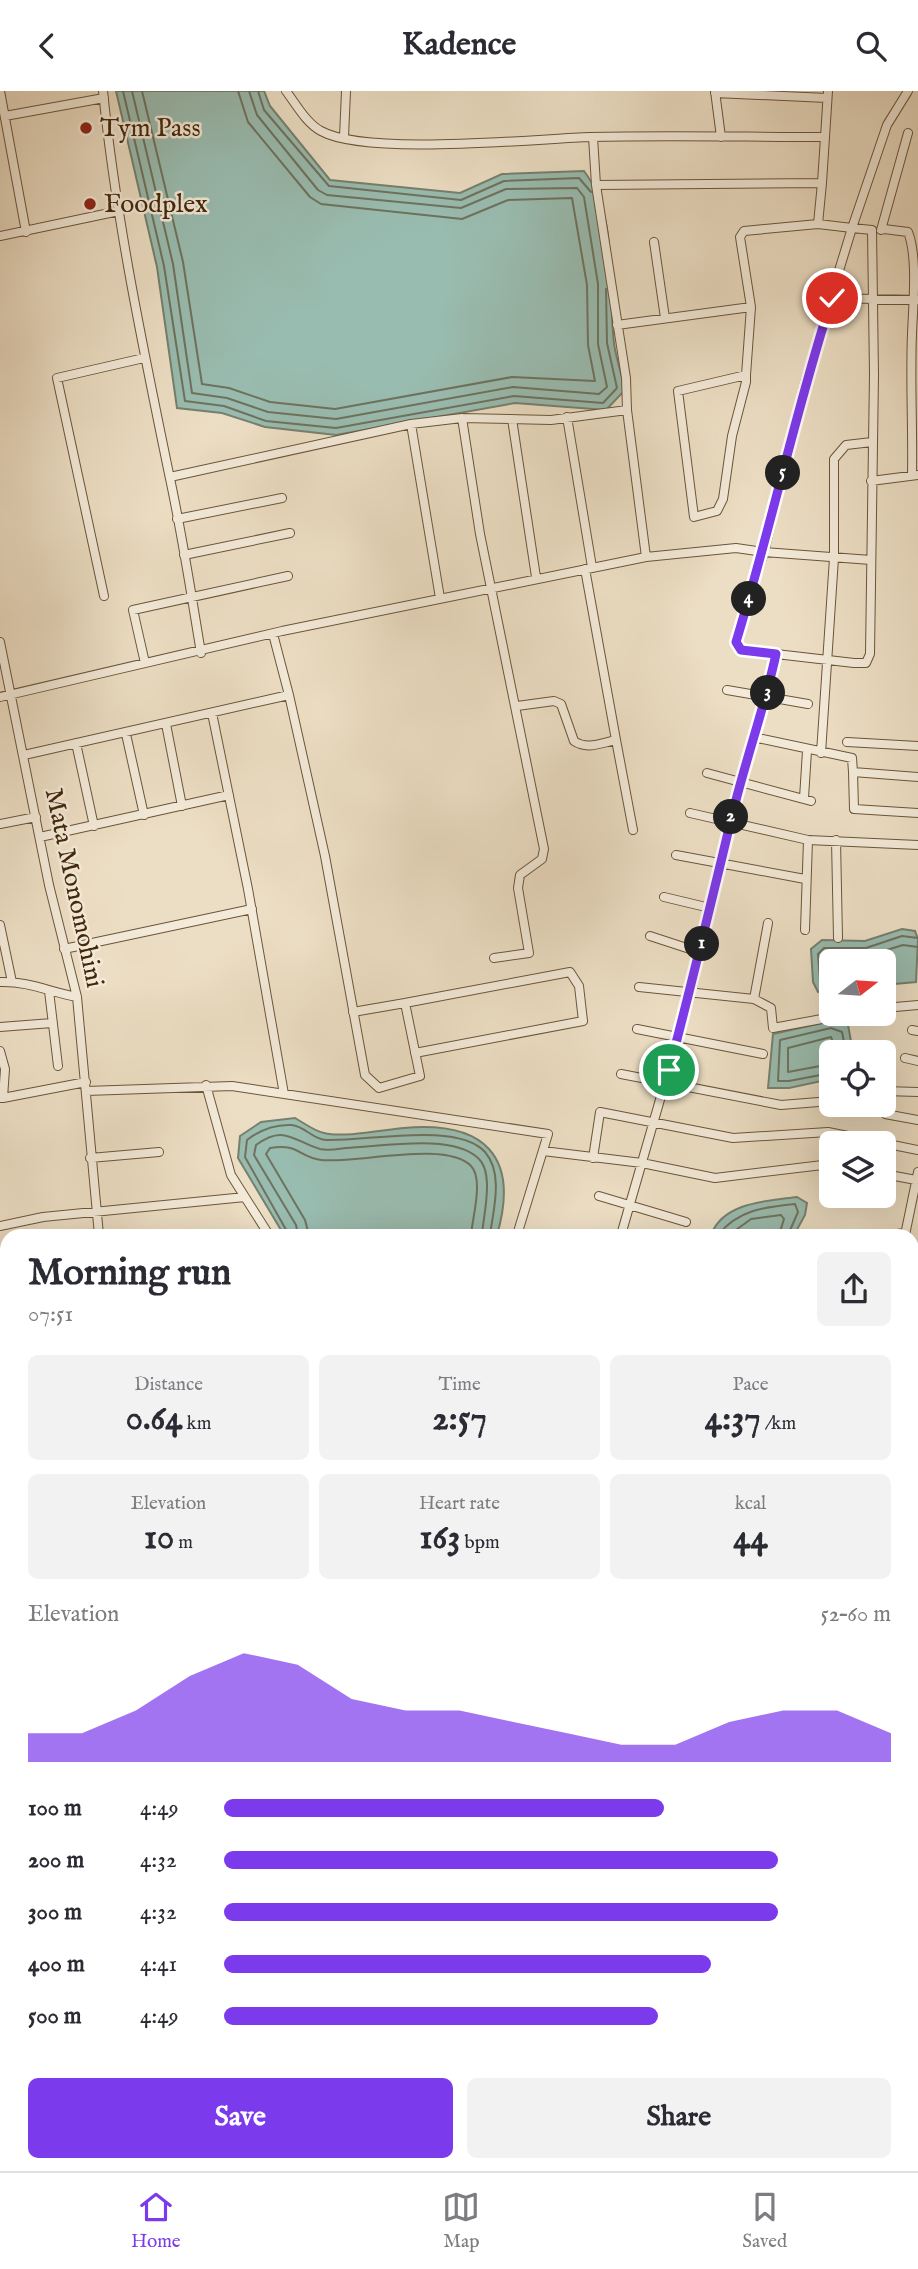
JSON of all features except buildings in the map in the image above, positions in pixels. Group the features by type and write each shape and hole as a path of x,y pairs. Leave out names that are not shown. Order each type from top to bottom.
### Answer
{"street":[{"path":"286,91 303,115 321,131 344,137 418,144 593,137 824,137"},
{"path":"344,137 346,91"},
{"path":"872,230 870,654 866,663 741,650 736,642 759,551 805,382 832,298 849,228 887,125 908,91"},
{"path":"0,92 26,232"},
{"path":"721,137 715,92 827,95 822,225"},
{"path":"5,116 104,95 119,211 144,358 170,477 201,653"},
{"path":"884,229 908,133"},
{"path":"593,137 596,185 626,378 627,410 646,557"},
{"path":"596,185 822,183"},
{"path":"0,236 119,211"},
{"path":"746,375 678,391 694,517 717,511 723,499 732,436 746,375 751,307 742,233 750,229 822,225 908,232 915,253 917,300 912,335 915,475 871,481"},
{"path":"654,241 664,318"},
{"path":"832,298 917,300"},
{"path":"617,325 751,307"},
{"path":"104,596 57,378 144,358"},
{"path":"170,477 411,424 462,418 551,420 627,410"},
{"path":"567,417 616,740 633,830"},
{"path":"462,418 480,534 494,587 544,849 542,859 520,875 519,888 529,953 494,958"},
{"path":"512,419 536,577"},
{"path":"411,424 440,598"},
{"path":"821,753 834,558 834,459 846,445 872,442"},
{"path":"177,519 282,498"},
{"path":"184,555 290,533"},
{"path":"0,697 536,577 646,557 736,548 871,560"},
{"path":"145,663 134,610 191,595 288,576"},
{"path":"273,634 325,856 365,1075 379,1088 419,1076 405,1003"},
{"name":"Mata Monomohini","path":"0,642 64,949 77,997 98,1229"},
{"path":"623,1229 691,992 730,821 767,696 776,654"},
{"path":"727,690 808,704"},
{"path":"24,755 289,695"},
{"path":"517,706 554,701 561,704 574,741 586,746 616,740"},
{"path":"212,713 252,909 284,1094"},
{"path":"166,724 182,806"},
{"path":"126,734 144,815"},
{"path":"753,737 807,751 852,758 853,809 918,813"},
{"path":"847,742 918,746"},
{"path":"76,743 93,825"},
{"path":"707,773 807,800 807,751"},
{"path":"853,772 918,777"},
{"path":"40,837 229,795"},
{"path":"690,813 808,840 918,845"},
{"path":"0,824 36,817"},
{"path":"805,930 808,840"},
{"path":"836,840 838,938"},
{"path":"676,855 805,879"},
{"path":"664,897 710,908"},
{"path":"64,949 252,909"},
{"path":"754,999 768,923"},
{"path":"0,925 12,982"},
{"path":"650,936 699,952"},
{"path":"353,1012 570,972 579,986 583,1021 415,1053"},
{"path":"0,982 33,984 49,991 77,997"},
{"path":"639,987 754,999 771,1008 773,1028 819,1019"},
{"path":"49,991 58,1066"},
{"path":"896,1007 918,1005"},
{"path":"0,1027 52,1023"},
{"path":"637,1029 763,1054"},
{"path":"0,1051 5,1069 2,1098 86,1087 206,1085 284,1094 548,1134 547,1151 519,1229"},
{"path":"905,1058 918,1061"},
{"path":"621,1074 666,1080 781,1105 819,1102"},
{"path":"206,1085 231,1175 265,1229"},
{"path":"896,1091 918,1092"},
{"path":"593,1158 600,1112 653,1120 733,1138 828,1132 918,1150"},
{"path":"896,1116 918,1120"},
{"path":"547,1151 642,1163 715,1178 819,1165"},
{"path":"90,1158 159,1152"},
{"path":"896,1175 917,1176 906,1229"},
{"path":"599,1196 686,1222"},
{"path":"0,1226 97,1211 245,1197"}],"water":[{"path":"116,91 264,91 270,106 330,180 460,193 502,174 584,171 603,210 610,254 614,343 625,390 606,410 515,403 336,435 265,427 222,413 177,408 157,267"},
{"path":"902,929 915,931 918,939 916,982 896,984 896,949 819,949 818,992 813,982 811,949 822,940 865,941"},
{"path":"819,1024 819,1026 848,1026 851,1040 819,1040 819,1082 789,1088 768,1088 773,1034"},
{"path":"295,1118 317,1131 332,1134 432,1127 475,1138 489,1149 499,1165 503,1184 503,1207 498,1229 280,1229 238,1158 240,1136 261,1122"},
{"path":"797,1197 807,1203 805,1215 797,1229 714,1229 725,1216 760,1202"}],"place":[{"name":"Tym Pass","path":"86,128"},
{"name":"Foodplex","path":"90,204"}],"route":[{"path":"669,1070 705,935 730,821 767,696 776,654 741,650 736,642 764,552 805,382 832,298"}]}
